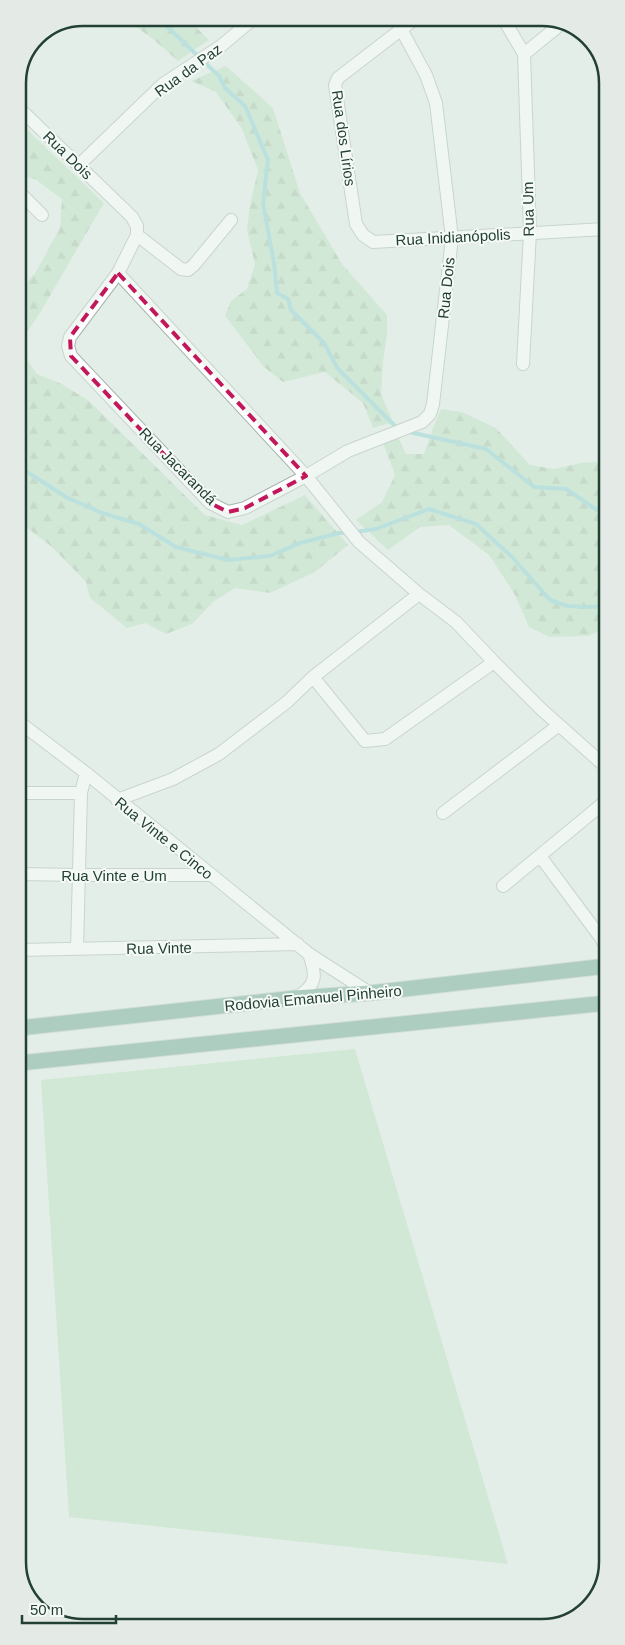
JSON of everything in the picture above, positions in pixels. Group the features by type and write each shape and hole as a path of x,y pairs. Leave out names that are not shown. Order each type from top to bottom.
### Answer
{"main road":[{"name":"Rodovia Emanuel Pinheiro","path":"26,1027 295,998 370,993 599,967"},
{"path":"26,1062 599,1004"}],"street":[{"name":"Rua da Paz","path":"79,166 163,84 221,46 245,26"},
{"name":"Rua dos Lírios","path":"363,235 356,224 335,86 338,78 406,26"},
{"path":"508,26 524,54 556,28"},
{"name":"Rua Dois","path":"306,476 348,451 422,422 430,414 433,404 452,238 436,103 426,75 401,30"},
{"name":"Rua Um","path":"523,364 530,232 524,54"},
{"name":"Rua Dois","path":"26,114 132,217 137,226 136,235"},
{"path":"26,199 42,215"},
{"path":"231,220 188,270 182,269 136,235 118,273 306,476 358,542 418,594 456,622 494,662 599,761"},
{"name":"Rua Inidianópolis","path":"363,235 374,242 599,229"},
{"name":"Rua Jacarandá","path":"118,273 70,338 68,346 71,356 210,503 228,512 245,508 306,476"},
{"path":"117,800 174,778 218,754 287,702 313,677 418,594"},
{"path":"313,677 365,740 384,738 494,662"},
{"path":"443,813 559,725"},
{"name":"Rua Vinte e Cinco","path":"26,727 309,954 370,993"},
{"path":"76,949 81,793 86,774"},
{"path":"26,793 81,793"},
{"path":"503,886 599,807"},
{"path":"540,856 599,934"},
{"name":"Rua Vinte e Um","path":"26,874 210,875"},
{"name":"Rua Vinte","path":"26,950 298,944"},
{"path":"295,998 309,990 314,979 313,966 309,954"}],"highlighted area":[{"path":"118,273 306,476 245,508 228,512 210,503 71,356 70,337"}],"green space":[{"path":"133,26 195,26 209,40 178,61"},
{"path":"226,66 273,108 300,193 342,264 387,315 381,394 393,422 373,428 363,403 325,372 283,382 264,367 225,316 231,301 247,289 255,264 247,230 250,205 258,170 242,129 216,92 191,81"},
{"path":"26,129 104,203 26,334 26,283 36,272 60,228 62,199 35,179 26,177"},
{"path":"26,358 37,374 62,384 89,401 205,515 242,525 305,495 348,545 315,572 270,593 235,588 213,602 192,624 166,634 145,623 127,628 90,598 86,582 52,547 26,527"},
{"path":"441,409 462,412 496,428 530,465 554,469 581,463 599,462 599,631 588,636 549,637 529,627 514,593 489,555 449,525 420,527 388,550 356,520 382,502 395,475 383,443 398,437 406,454 424,454"},
{"path":"355,1049 508,1564 69,1517 41,1080"}],"waterway":[{"path":"166,26 219,76 225,88 245,106 268,160 263,203 274,263 277,293 288,299 291,310 324,343 338,369 398,429"},
{"path":"409,432 486,449 534,487 566,489 599,512"},
{"path":"26,471 66,497 102,513 139,524 176,547 228,560 270,556 300,543 339,533 348,533"},
{"path":"355,532 376,529 429,509 476,524 512,557 550,600 567,606 599,606"}]}
